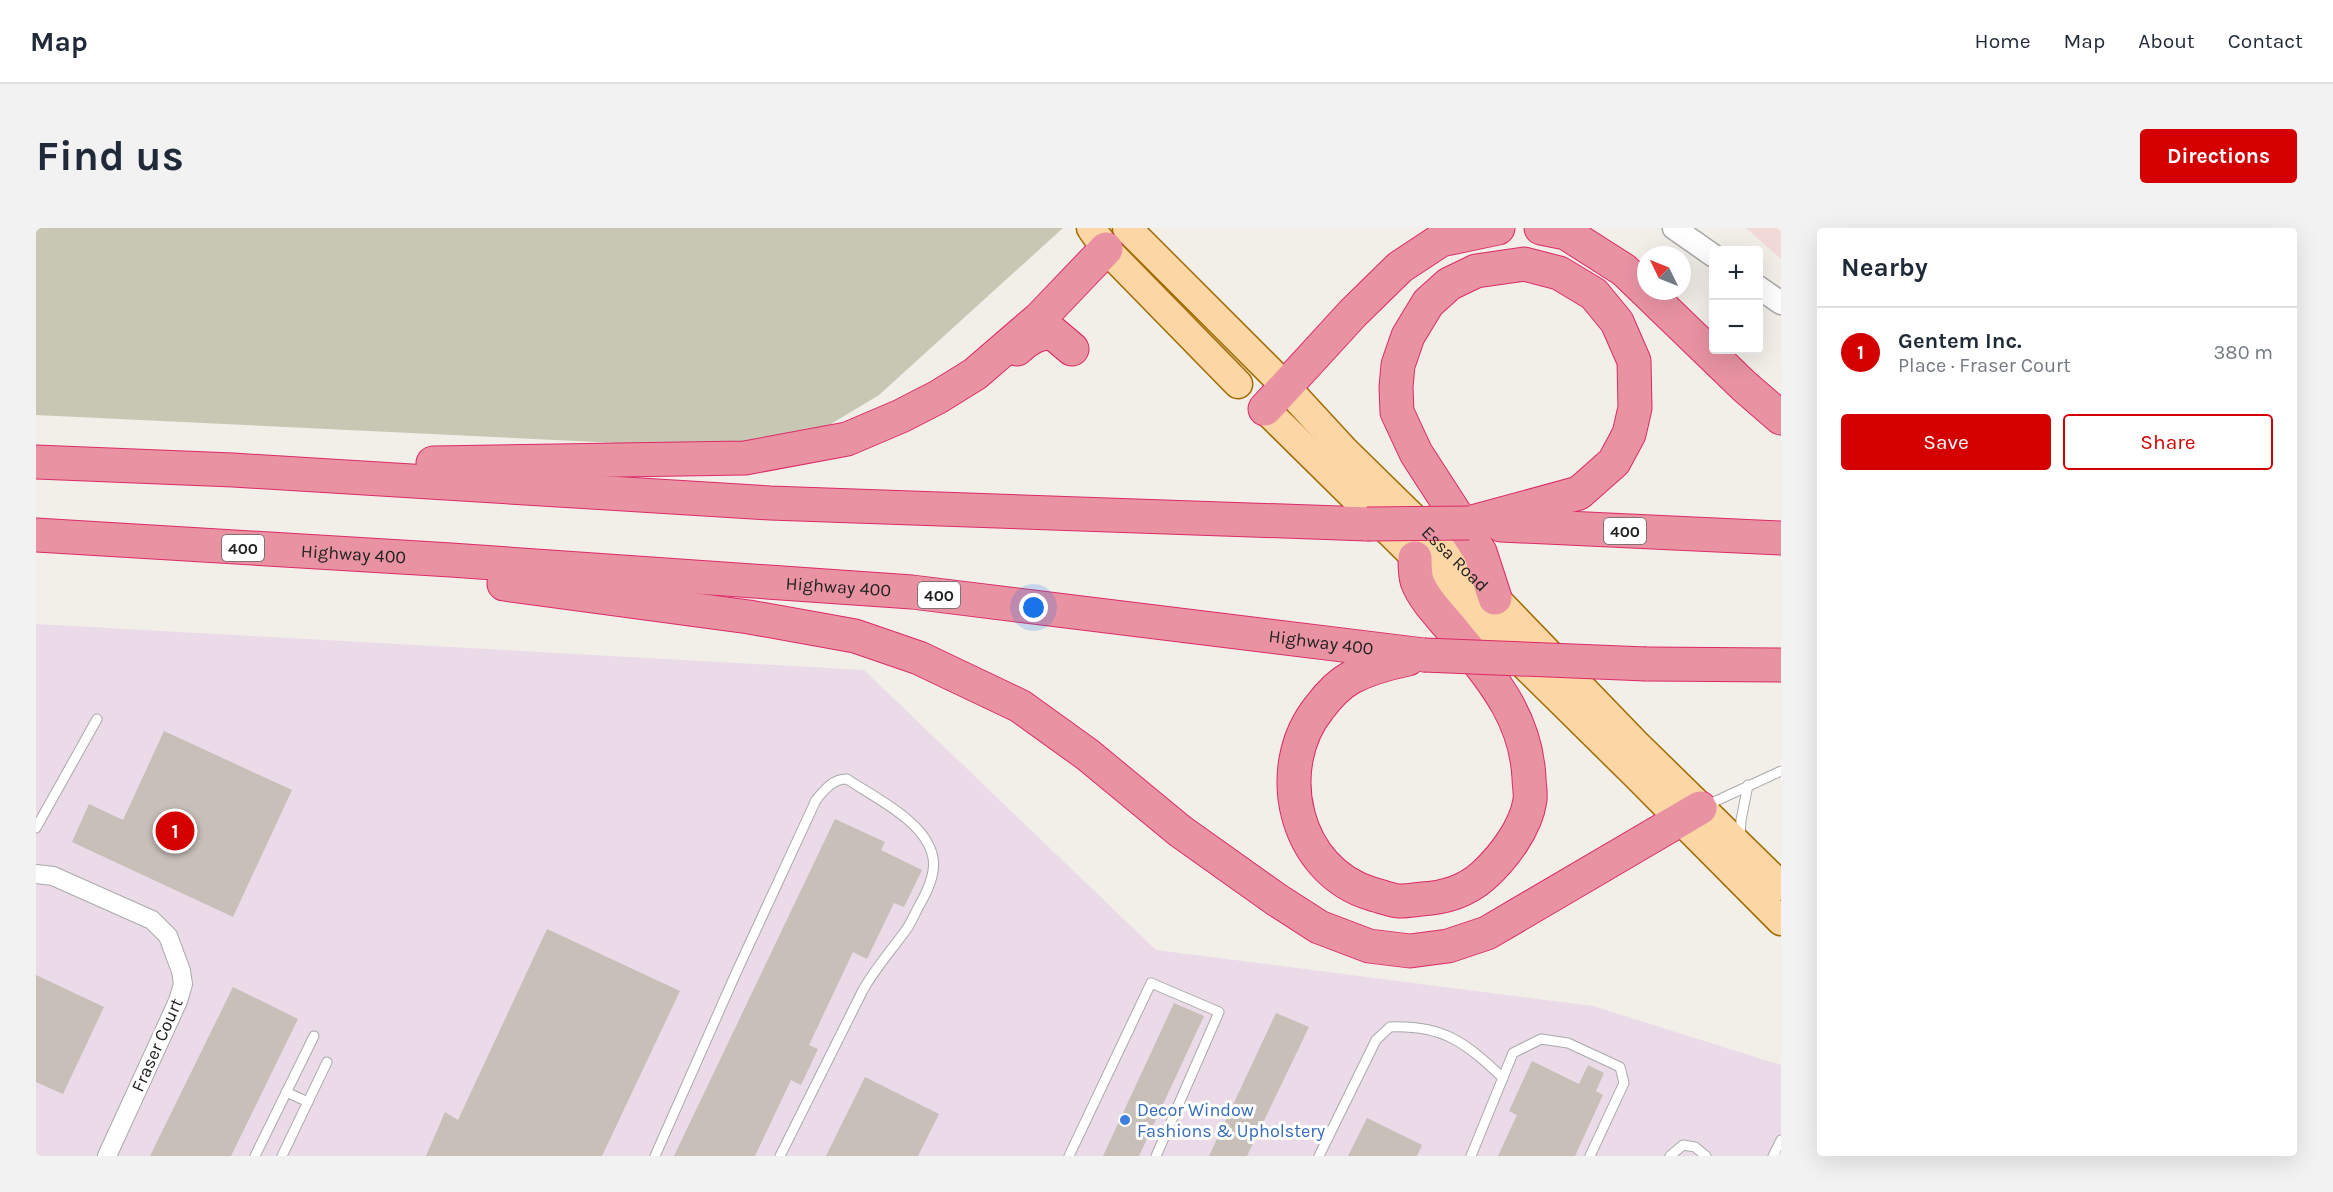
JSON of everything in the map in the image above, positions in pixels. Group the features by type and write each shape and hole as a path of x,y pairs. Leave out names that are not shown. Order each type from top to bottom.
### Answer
{"highway":[{"path":"1275,398 1353,313 1400,267 1441,240 1498,228"},
{"path":"1541,228 1566,233 1624,270 1743,386 1781,418"},
{"path":"975,374 1040,318 1122,232"},
{"path":"1469,524 1579,493 1614,462 1629,434 1635,408 1634,361 1617,322 1594,294 1559,273 1524,264 1476,271 1449,284 1428,303 1408,336 1398,365 1397,412 1416,453 1480,552 1495,598"},
{"path":"233,470 364,464 744,458 847,439 910,411 975,374 997,366 1025,341 1041,333 1053,333 1072,349"},
{"name":"400","path":"36,462 233,470 770,504 1368,524 1469,524 1781,538"},
{"name":"Highway 400","path":"36,535 451,560 912,592 1425,655 1646,664 1781,665"},
{"path":"1415,558 1416,579 1426,598 1510,705 1528,753 1530,801 1516,838 1497,864 1474,884 1438,898 1396,901 1363,891 1341,878 1322,862 1309,842 1296,807 1292,777 1296,752 1309,721 1329,695 1351,678 1383,665 1425,655"},
{"path":"451,560 502,584 761,619 855,636 919,658 1020,706 1089,755 1180,831 1285,905 1318,927 1369,946 1410,951 1448,946 1487,933 1690,814"}],"main road":[{"name":"Essa Road","path":"1122,232 1275,398 1415,558 1690,814 1740,847 1781,886"},
{"path":"1122,232 1238,384"},
{"name":"Essa Road","path":"1275,398 1344,450 1495,598 1690,814 1781,921"}],"street":[{"path":"1674,228 1709,253"},
{"path":"1763,290 1781,303"},
{"name":"Fraser Court","path":"36,874 52,876 152,920 168,936 181,971 183,984 178,1001 107,1156"}],"lane":[{"path":"36,828 97,719"},
{"path":"1690,814 1781,771"},
{"path":"655,1156 816,800 831,783 847,779 907,819 926,839 933,858 933,873 924,897 904,933 875,968 863,990 780,1156"},
{"path":"1740,847 1741,820 1748,785"},
{"path":"1069,1156 1151,983 1219,1012 1156,1156"},
{"path":"1319,1156 1376,1040 1390,1027 1407,1026 1453,1037 1473,1050 1503,1078"},
{"path":"255,1156 314,1036"},
{"path":"1471,1156 1513,1053 1540,1039 1568,1043 1620,1067 1624,1083 1590,1156"},
{"path":"282,1156 327,1062"},
{"path":"286,1092 308,1102"},
{"path":"1773,1156 1781,1140"},
{"path":"1670,1156 1683,1145 1695,1147 1706,1156"}],"shaded area":[{"path":"36,228 1063,228 879,395 786,451 36,415"},
{"path":"1746,228 1781,228 1781,259"},
{"path":"36,624 864,670 1156,950 1593,1006 1781,1065 1781,1156 36,1156"}],"building":[{"path":"164,731 292,790 233,917 72,842 89,804 123,820"},
{"path":"835,819 885,842 881,850 922,870 904,907 894,903 867,959 853,952 809,1045 818,1049 801,1085 791,1080 755,1156 674,1156"},
{"path":"547,929 680,991 602,1156 426,1156 445,1112 458,1120"},
{"path":"36,975 104,1007 63,1094 36,1082"},
{"path":"233,987 298,1019 231,1156 150,1156"},
{"path":"1174,1003 1204,1016 1139,1156 1103,1156"},
{"path":"1276,1013 1309,1027 1247,1156 1209,1156"},
{"path":"1532,1061 1579,1084 1588,1065 1604,1073 1596,1091 1603,1095 1575,1156 1498,1156 1517,1115 1509,1111"},
{"path":"865,1077 939,1114 918,1156 826,1156"},
{"path":"1367,1118 1422,1145 1417,1156 1348,1156"}],"place":[{"name":"Gentem Inc.","path":"175,831"},
{"name":"Decor Window Fashions & Upholstery","path":"1125,1120"}]}
